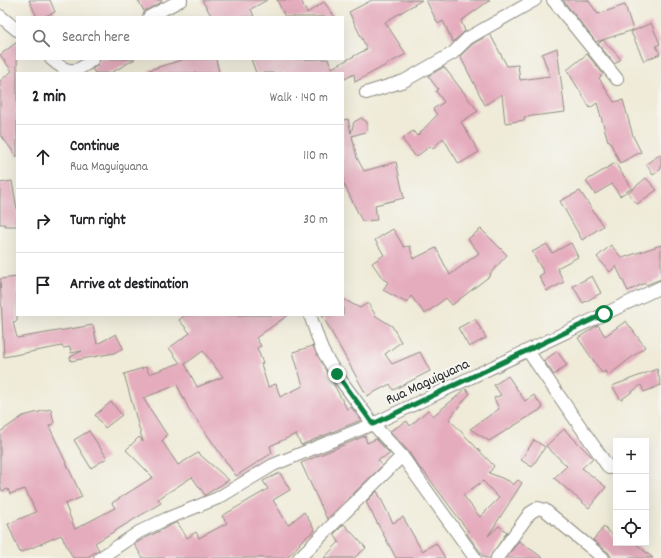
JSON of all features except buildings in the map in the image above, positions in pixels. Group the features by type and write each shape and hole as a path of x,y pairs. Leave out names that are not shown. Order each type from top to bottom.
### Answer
{"street":[{"path":"151,16 181,0"},
{"path":"366,93 404,81 453,53 468,38 535,0"},
{"path":"553,0 617,79"},
{"path":"0,16 16,29"},
{"path":"52,60 67,70 80,69 92,60"},
{"name":"Rua Maguiguana","path":"100,558 139,532 166,519 218,498 273,465 373,424 661,288"},
{"path":"310,316 322,350 373,424 402,456 475,558"},
{"path":"528,351 609,468"},
{"path":"299,558 402,456"},
{"path":"497,558 530,513 538,508 551,515 602,558"}],"route":[{"path":"337,374 373,424 604,314"}]}
